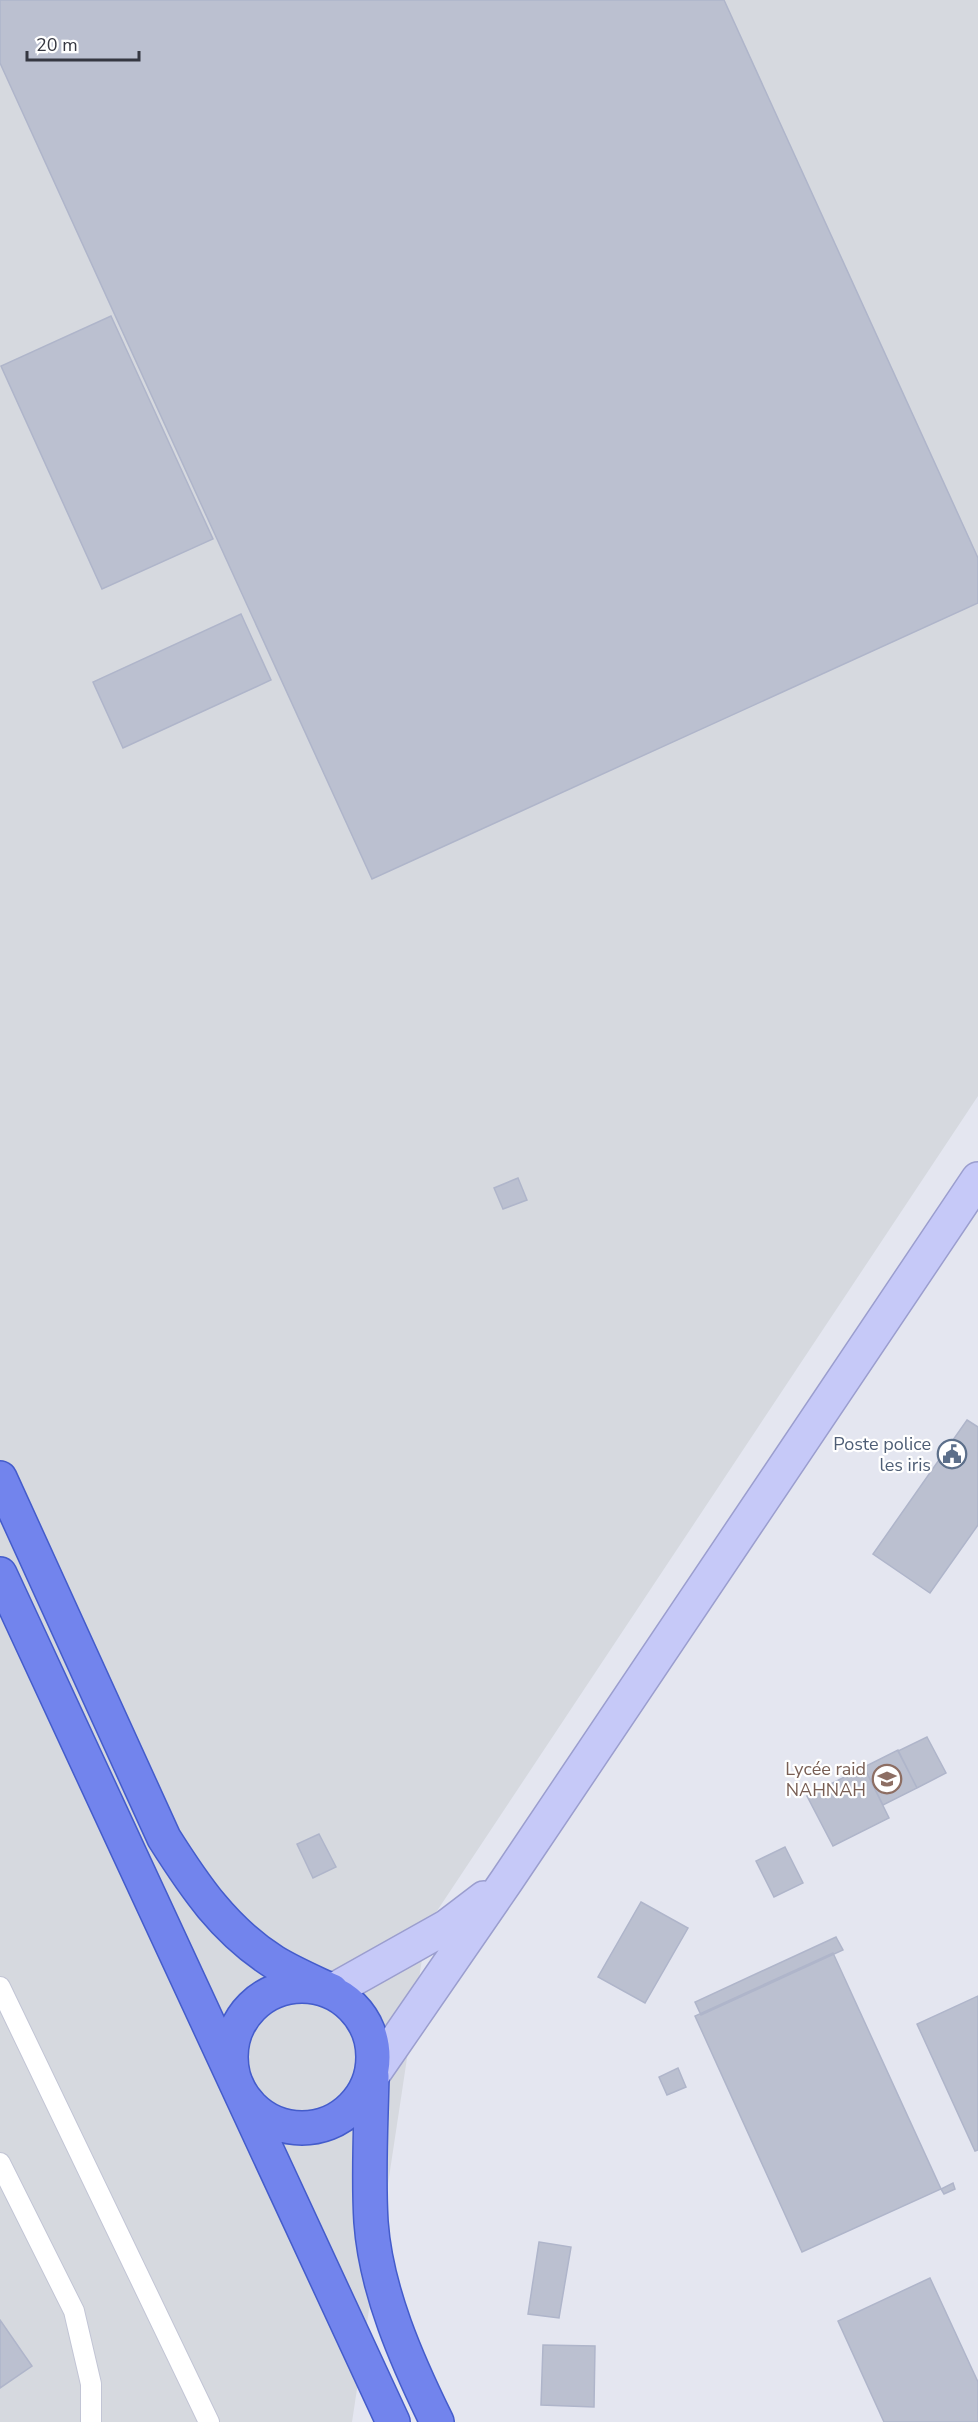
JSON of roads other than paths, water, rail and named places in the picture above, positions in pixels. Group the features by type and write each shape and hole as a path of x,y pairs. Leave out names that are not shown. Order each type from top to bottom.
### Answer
{"highway":[{"path":"0,1478 164,1838 198,1892 241,1938 275,1962 332,1991 352,2005 367,2025 374,2051 371,2224 384,2293 421,2388 437,2422"},
{"path":"0,1574 393,2422"},
{"path":"332,1991 307,1985 282,1988 259,2000 242,2019 232,2042 231,2067 239,2090 254,2110 275,2123 299,2129 321,2126 344,2116 361,2098 372,2076"}],"street":[{"path":"372,2076 507,1880 978,1179"},
{"path":"332,1991 446,1927 507,1880"}],"lane":[{"path":"0,1987 208,2422"},
{"path":"0,2163 74,2312 91,2385 91,2422"}],"place":[{"name":"Poste police les iris","path":"952,1454"},
{"name":"Lycée raid NAHNAH","path":"887,1779"}]}
